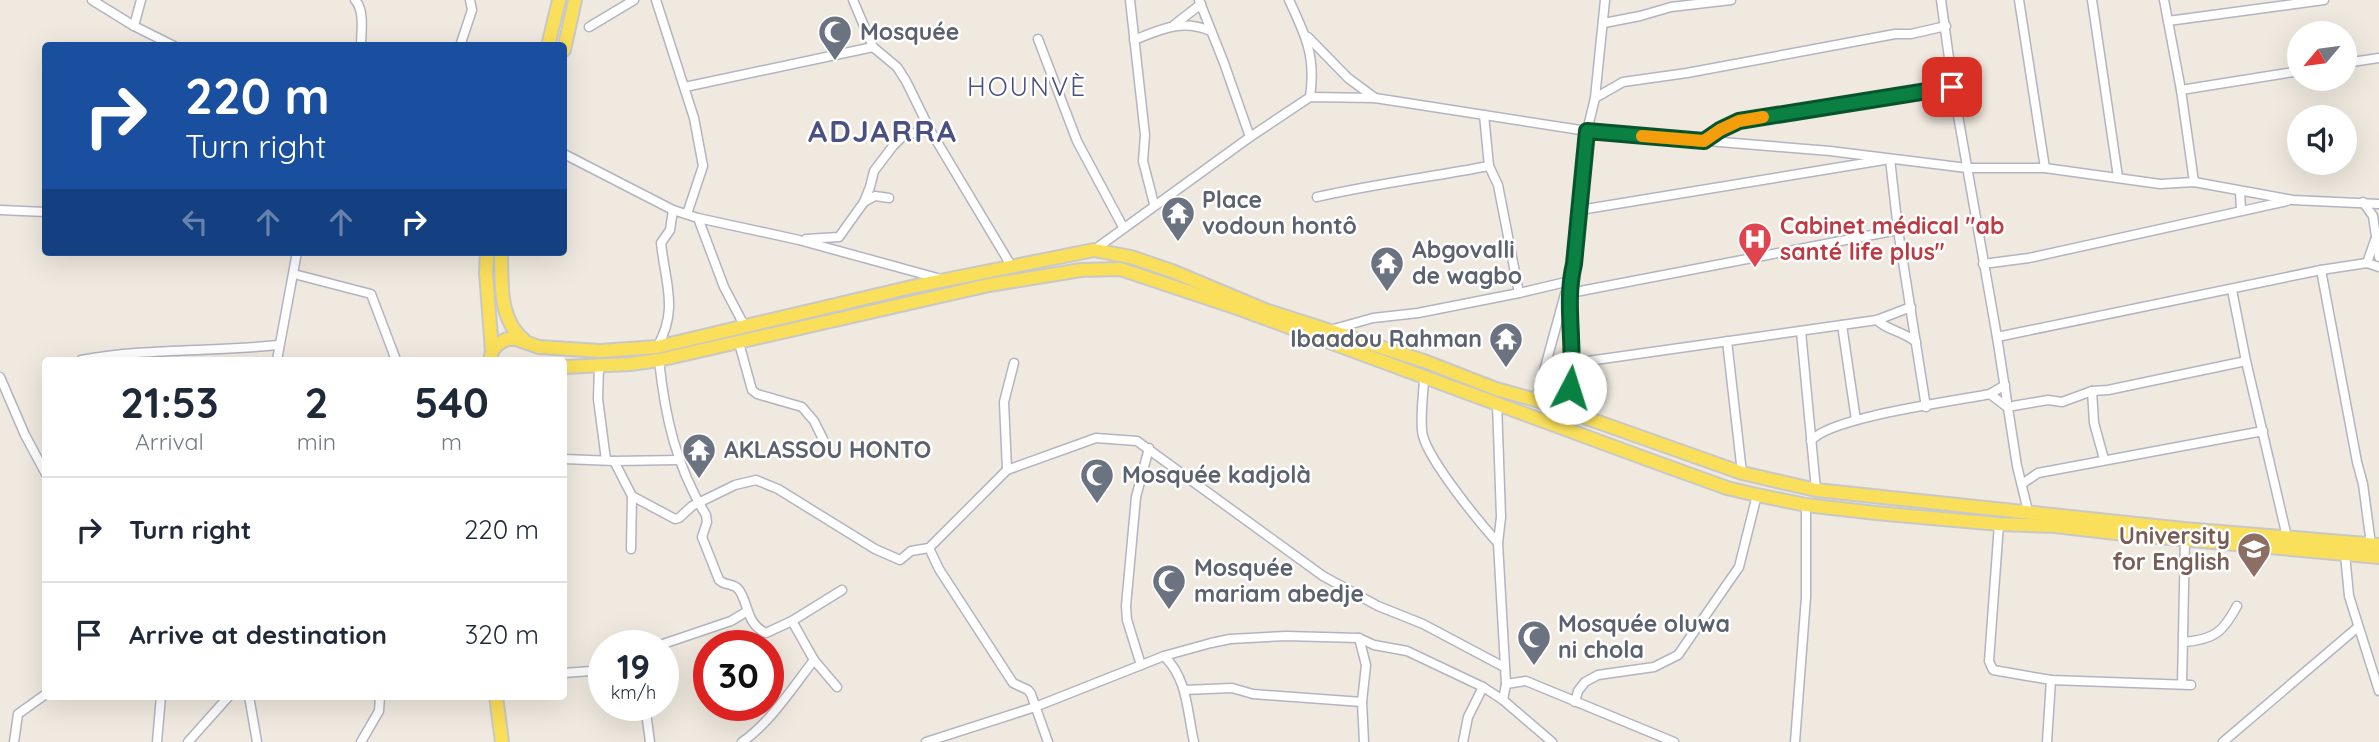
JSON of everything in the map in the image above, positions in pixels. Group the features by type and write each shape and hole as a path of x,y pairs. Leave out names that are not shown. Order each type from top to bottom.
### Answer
{"main road":[{"path":"549,42 559,0"},
{"path":"566,42 575,0"},
{"path":"491,356 498,344 506,339 516,338 527,344 658,354 745,327 944,280 1094,250 1131,257 1172,271 1265,310 1536,400 1742,473 1816,490 2184,529 2375,544"},
{"path":"487,256 491,356"},
{"path":"501,256 506,314 515,334 527,344 535,357"},
{"path":"567,367 599,365 739,343 989,285 1106,268 1120,269 1179,287 1727,488 1757,495 1806,505 2379,557"},
{"path":"497,700 502,742"}],"street":[{"path":"92,0 166,42"},
{"path":"134,26 141,0"},
{"path":"461,42 472,10 470,0"},
{"path":"589,26 634,0"},
{"path":"656,0 694,118 703,166 687,214"},
{"path":"853,0 873,47 897,67 906,81 930,130 1012,267"},
{"path":"1130,0 1145,135 1143,161 1154,204"},
{"path":"1289,0 1306,34 1312,61 1310,97"},
{"path":"1566,412 1574,363 1570,281 1587,131 1595,98 1605,0"},
{"path":"1604,23 1671,6 1731,0"},
{"path":"1941,0 1952,87 2017,466 2028,512"},
{"path":"2019,0 2045,168"},
{"path":"2092,0 2118,177"},
{"path":"2164,0 2181,90 2193,183"},
{"path":"2168,21 2324,0"},
{"path":"359,2 361,42"},
{"path":"1134,40 1174,25 1200,2 1250,137"},
{"path":"1174,25 1202,27 1211,31"},
{"path":"1595,98 1623,82 1946,26"},
{"path":"1306,34 1348,78 1375,98"},
{"path":"1038,39 1077,141 1123,227"},
{"path":"685,87 873,47"},
{"path":"2357,62 2379,58"},
{"path":"2181,90 2287,73"},
{"path":"1704,141 1739,121 1952,87"},
{"path":"1094,250 1154,204 1310,97 1375,98 1587,131 1830,151 1968,169 2045,168 2160,184 2193,183 2293,200 2379,204"},
{"path":"1484,115 1489,166 1499,185 1519,293"},
{"path":"799,240 839,237 864,202 874,171 893,146 904,135 930,130"},
{"path":"567,156 673,210 799,240 944,280"},
{"path":"1580,210 1890,159"},
{"path":"1890,159 1898,230 1926,407"},
{"path":"1317,197 1376,183 1418,179 1489,166"},
{"path":"2240,191 2241,210"},
{"path":"864,202 875,196 889,198"},
{"path":"1983,264 2029,258 2293,200"},
{"path":"2363,202 2376,213 2379,257"},
{"path":"0,210 42,212"},
{"path":"673,210 670,230 661,243 671,301 667,331 658,354 667,425 679,460 706,515 707,522 702,537 719,580 738,589 746,612 759,630 766,633 792,621 842,590"},
{"path":"698,218 723,287 745,327"},
{"path":"1536,400 1562,298 1570,293 1898,230"},
{"path":"2367,264 2376,238"},
{"path":"277,357 296,256"},
{"path":"1997,337 2321,271 2367,264 2379,267"},
{"path":"2321,271 2375,544"},
{"path":"294,274 371,294 396,357"},
{"path":"1327,331 1373,318 1418,313 1570,281"},
{"path":"2232,290 2287,537"},
{"path":"1574,363 1877,320 1911,307"},
{"path":"1877,320 1880,324 1901,331 1916,342"},
{"path":"1901,331 1913,324"},
{"path":"1842,325 1856,420"},
{"path":"1801,331 1816,490"},
{"path":"1727,341 1742,473"},
{"path":"739,343 752,390 757,394 802,407 814,421 827,447"},
{"path":"102,357 136,352 225,350 278,345"},
{"path":"222,357 225,350"},
{"path":"1990,394 2007,407 2048,400 2062,402 2092,391 2246,361"},
{"path":"1007,470 1004,402 1014,363"},
{"path":"599,365 598,399 610,461 632,496 675,519 698,502 741,482 757,480 778,489 875,549 900,560 911,551 929,548 1007,470 1096,438 1137,441 1323,576 1504,667"},
{"path":"1424,376 1423,435 1433,457 1483,527 1498,543"},
{"path":"0,377 42,467"},
{"path":"1811,441 1821,432 1856,420 1990,394 2005,385"},
{"path":"2092,391 2097,440 2104,459"},
{"path":"1497,402 1502,516 1498,543 1506,684 1503,700"},
{"path":"2022,484 2033,476 2104,459 2263,431"},
{"path":"1141,665 1127,620 1126,606 1136,497 1149,448"},
{"path":"567,459 679,460"},
{"path":"2017,466 2033,476"},
{"path":"1575,702 1578,691 1585,682 1598,675 1654,667 1678,655 1739,566 1757,495"},
{"path":"631,549 632,496"},
{"path":"1795,742 1806,597 1806,505"},
{"path":"1999,524 1989,661 1993,670 2051,680 2186,685 2185,539"},
{"path":"929,548 939,569 1006,673 1013,683 1028,690 1048,742"},
{"path":"2345,554 2349,596 2379,691"},
{"path":"2185,642 2220,633 2237,606"},
{"path":"679,639 731,621 746,612"},
{"path":"792,621 814,660 837,687"},
{"path":"2224,742 2358,627"},
{"path":"926,742 1035,707 1164,656 1230,639 1286,636 1359,638 1374,645 1407,651 1483,687 1503,700 1552,742"},
{"path":"1359,638 1366,665 1362,702 1364,742"},
{"path":"1164,656 1184,683 1194,742"},
{"path":"741,742 750,737 814,660"},
{"path":"567,673 588,671"},
{"path":"2047,742 2051,680"},
{"path":"1506,684 1526,681 1674,742"},
{"path":"1463,742 1468,717 1483,687"},
{"path":"1184,690 1233,688 1253,694 1362,702"},
{"path":"14,742 18,714 42,697"},
{"path":"158,742 160,700"},
{"path":"189,742 226,700"},
{"path":"250,700 257,742"},
{"path":"361,742 379,711 380,700"},
{"path":"647,721 650,742"},
{"path":"1187,742 1192,732"}],"slow traffic":[{"path":"1642,136 1704,141 1739,121 1763,117"}],"place":[{"name":"Mosquée","path":"835,62"},
{"name":"Place vodoun hontô","path":"1178,243"},
{"name":"Cabinet médical \"ab santé life plus\"","path":"1755,269"},
{"name":"Abgovalli de wagbo","path":"1387,293"},
{"name":"Ibaadou Rahman","path":"1506,369"},
{"name":"AKLASSOU HONTO","path":"699,480"},
{"name":"Mosquée kadjolà","path":"1097,505"},
{"name":"University for English","path":"2254,579"},
{"name":"Mosquée mariam abedje","path":"1169,611"},
{"name":"Mosquée oluwa ni chola","path":"1534,667"}],"district":[{"name":"HOUNVÈ","path":"1027,87"},
{"name":"ADJARRA","path":"883,132"}],"route":[{"path":"1570,388 1574,363 1570,281 1587,131 1704,141 1739,121 1952,87"}]}
